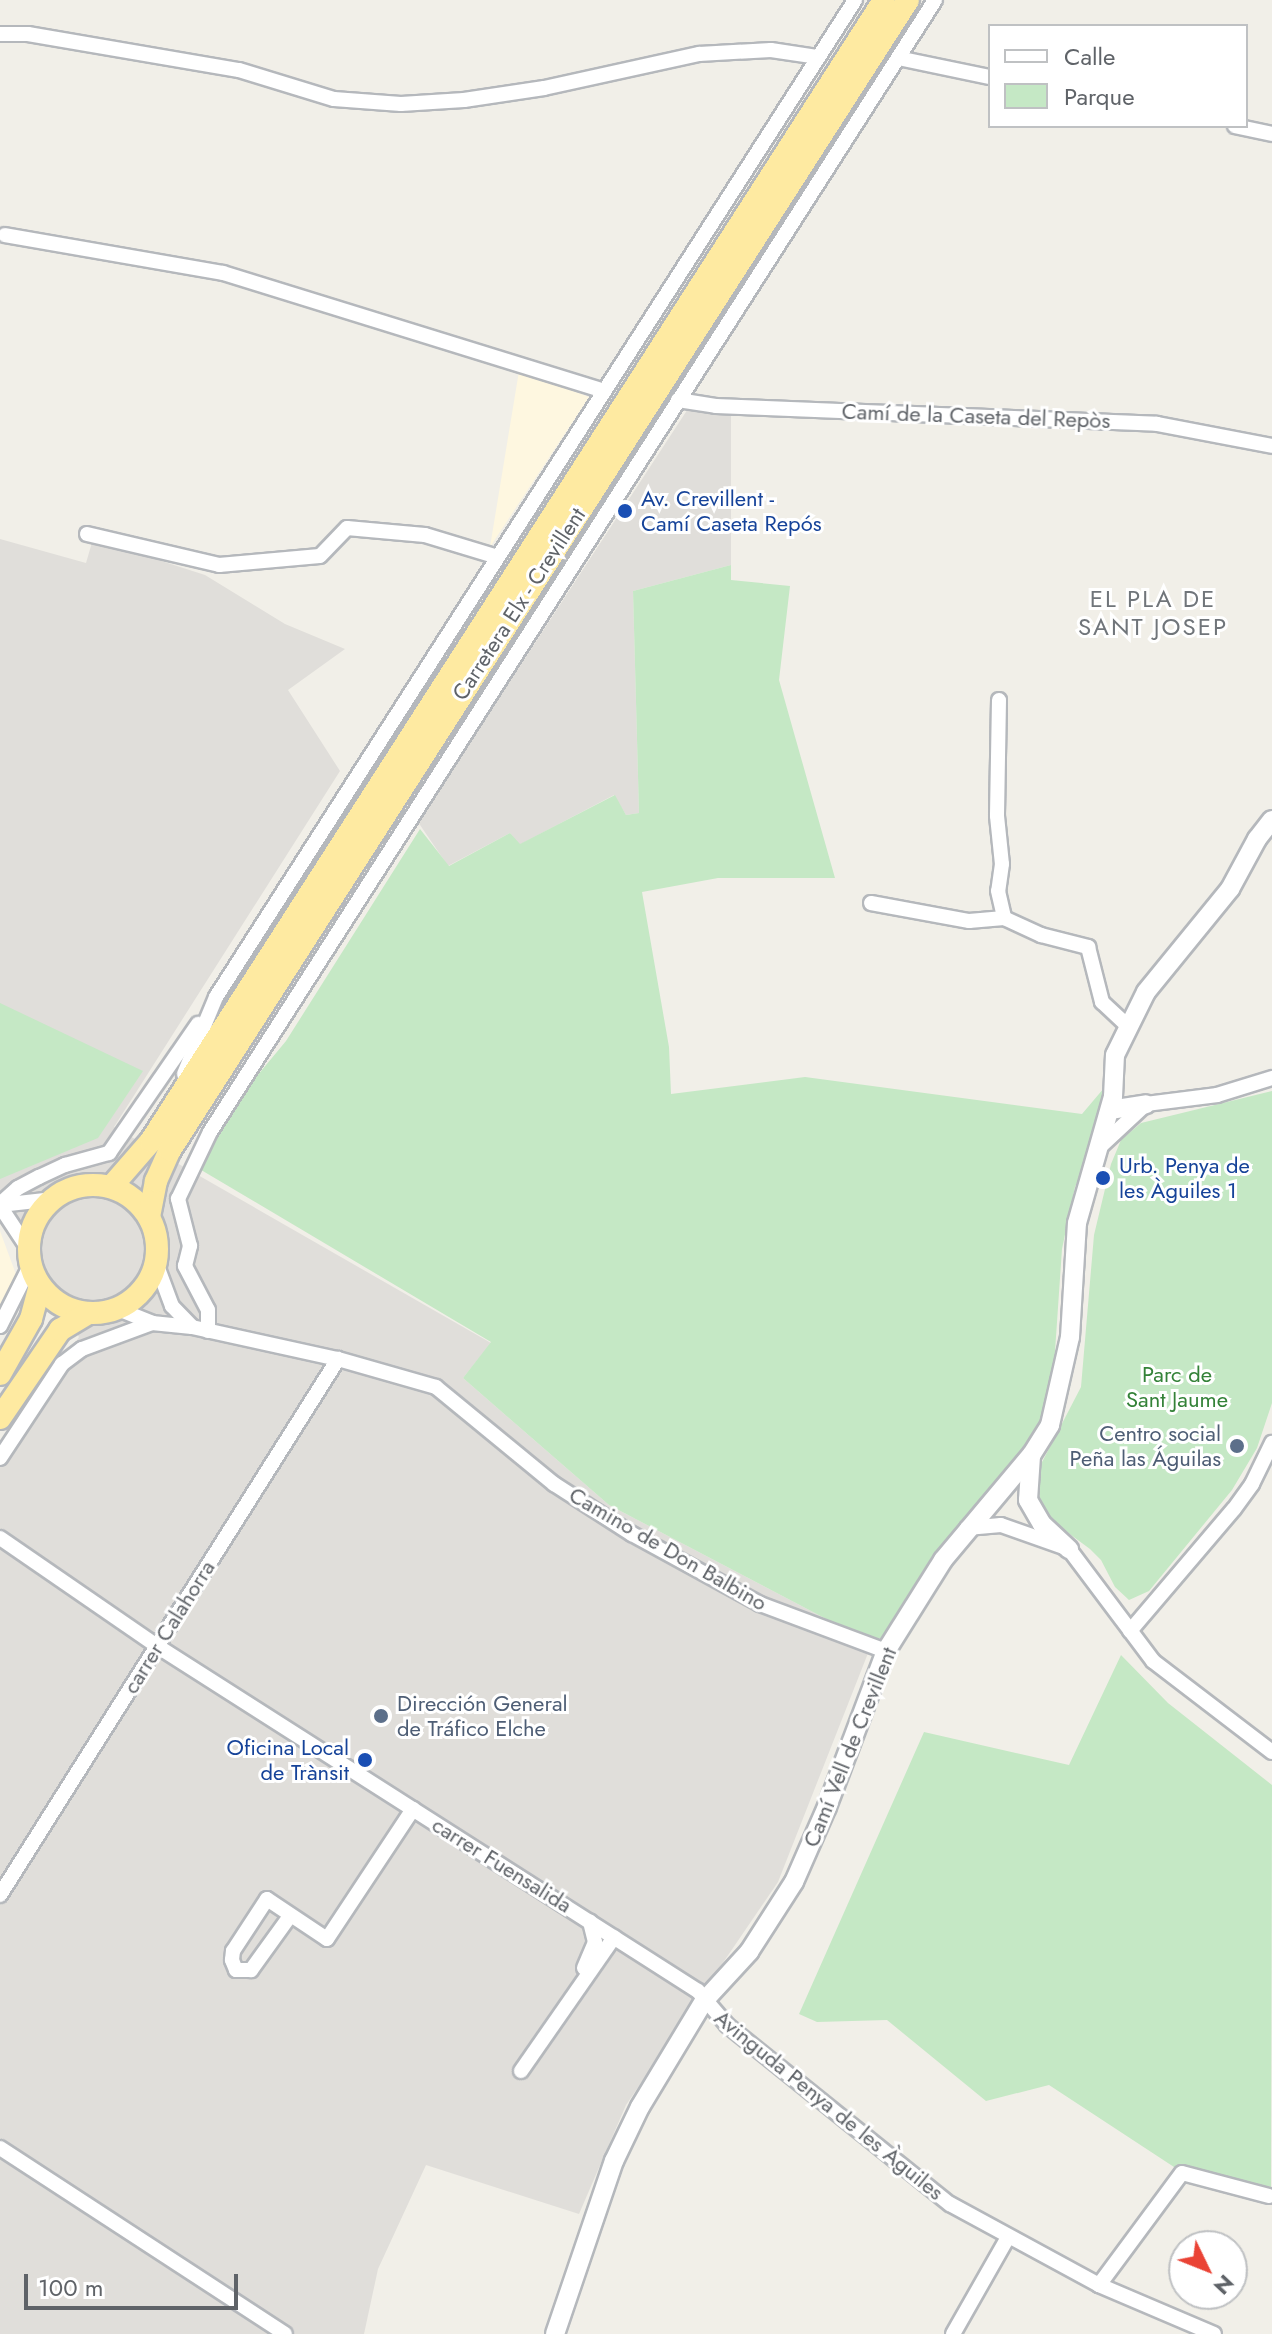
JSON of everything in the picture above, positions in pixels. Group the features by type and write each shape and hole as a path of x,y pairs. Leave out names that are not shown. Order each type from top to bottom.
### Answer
{"highway":[{"name":"Carretera Elx - Crevillent","path":"111,1187 168,1116 884,0"},
{"name":"Carretera Elx - Crevillent","path":"149,1217 156,1181 170,1150 908,0"},
{"path":"77,1187 111,1187 140,1205 149,1217 156,1235 156,1263 145,1286 118,1309 88,1313 65,1307 40,1286 30,1257 35,1221 54,1199 77,1187"},
{"path":"0,1374 31,1319 40,1286"},
{"path":"0,1418 60,1330 88,1313"}],"street":[{"path":"0,1205 18,1188 39,1177 65,1165 109,1153 216,997 855,0"},
{"path":"208,1331 208,1310 185,1266 190,1246 178,1199 210,1132 935,0"},
{"path":"0,34 28,34 239,70 334,99 401,104 464,100 544,88 699,54 771,50 818,57"},
{"path":"898,58 988,77"},
{"path":"1244,128 1272,134"},
{"path":"5,235 223,273 604,391"},
{"name":"Camí de la Caseta del Repòs","path":"678,400 716,406 1157,424 1272,446"},
{"path":"87,534 219,565 320,556 347,528 425,535 498,557"},
{"path":"999,700 997,816 1002,864 998,891 1004,918"},
{"name":"Camí Vell de Crevillent","path":"555,2334 614,2161 640,2107 704,2001 749,1952 794,1882 827,1807 886,1651 943,1560 1032,1454 1050,1425 1070,1337 1077,1223 1091,1167 1103,1144 1115,1055 1146,992 1230,889 1257,839 1272,820"},
{"path":"871,903 969,921 1004,918 1041,935 1088,947 1102,1002 1128,1026"},
{"path":"237,1043 330,941"},
{"path":"168,1116 216,997"},
{"path":"1110,1110 1217,1095 1272,1078"},
{"path":"1103,1144 1146,1104"},
{"path":"0,1205 54,1199"},
{"path":"0,1205 30,1257 0,1326"},
{"path":"156,1263 172,1306 192,1327"},
{"path":"118,1309 152,1323"},
{"path":"0,1458 62,1364 82,1349 152,1323"},
{"name":"Camino de Don Balbino","path":"152,1323 192,1327 338,1359 436,1387 554,1484 632,1534 760,1604 886,1651"},
{"name":"carrer Calahorra","path":"0,1895 338,1359"},
{"path":"1130,1631 1234,1509 1259,1471 1272,1443"},
{"path":"1032,1454 1028,1500 1042,1524 1069,1549 1153,1661 1272,1752"},
{"path":"1014,1529 1000,1515 997,1494 1028,1500"},
{"path":"967,1528 1001,1525 1069,1549"},
{"name":"carrer Fuensalida","path":"0,1538 157,1646 698,1991 704,2001"},
{"name":"carrer Fuensalida","path":"290,1916 251,1970 236,1970 233,1951 267,1899 327,1939 413,1809"},
{"name":"carrer Fuensalida","path":"579,1983 595,1942 590,1922"},
{"name":"carrer Fuensalida","path":"521,2071 579,1983 614,1937"},
{"name":"Avinguda Penya de les Àguiles","path":"704,2001 727,2025 950,2204 1099,2285 1214,2334"},
{"path":"0,2148 285,2334"},
{"path":"1099,2285 1182,2173 1269,2196"},
{"path":"953,2334 1008,2237"}],"shaded area":[{"path":"519,371 589,397 490,547"},
{"path":"697,395 731,406 731,565 633,591 639,813 626,815 614,795 519,845 510,833 448,866 418,822"},
{"path":"0,539 86,563 93,539 205,575 285,624 345,649 288,690 340,771 114,1127 491,1343 463,1378 609,1505 872,1643 778,1882 626,2105 579,2214 426,2165 378,2269 364,2334 0,2334 0,1460 79,1337 0,1212"},
{"path":"0,1231 17,1277 0,1315"}],"green space":[{"path":"731,565 731,580 790,586 779,680 835,878 718,878 642,892 669,1047 671,1094 805,1077 1082,1114 1104,1088 1098,1135 1075,1187 1062,1249 1054,1366 1043,1414 1028,1445 935,1555 882,1637 872,1643 609,1505 463,1378 491,1342 186,1161 286,1041 420,829 449,866 510,833 520,844 615,795 626,815 639,813 633,591"},
{"path":"0,1003 143,1071 98,1138 0,1179"},
{"name":"Parc de Sant Jaume","path":"1272,1091 1272,1403 1257,1448 1232,1490 1149,1591 1129,1600 1115,1587 1101,1560 1048,1518 1040,1502 1038,1480 1041,1464 1081,1387 1094,1235 1111,1164 1121,1140 1141,1123"},
{"path":"1121,1655 1168,1703 1272,1785 1271,2187 1174,2167 1049,2085 986,2101 887,2020 817,2022 799,2014 924,1732 1069,1765"}],"place":[{"name":"Av. Crevillent - Camí Caseta Repós","path":"625,511"},
{"name":"Urb. Penya de les Àguiles 1","path":"1103,1178"},
{"name":"Centro social Peña las Águilas","path":"1237,1446"},
{"name":"Dirección General de Tráfico Elche","path":"381,1716"},
{"name":"Oficina Local de Trànsit","path":"365,1760"}],"district":[{"name":"EL PLA DE SANT JOSEP","path":"1153,613"}]}
